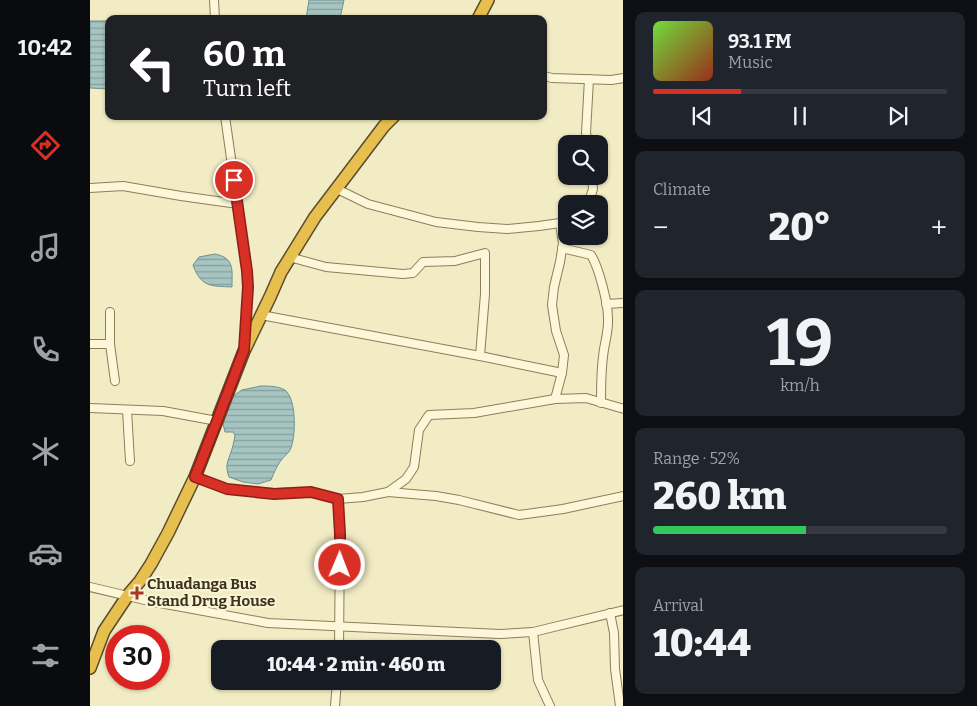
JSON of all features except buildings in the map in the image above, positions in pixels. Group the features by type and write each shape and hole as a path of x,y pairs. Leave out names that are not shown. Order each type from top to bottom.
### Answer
{"highway":[{"path":"480,15 488,0"},
{"path":"90,668 104,631 128,595 140,581 168,533 195,477 244,350 289,257 315,217 390,120"}],"street":[{"path":"214,0 215,15"},
{"path":"547,77 610,80 623,78"},
{"path":"586,135 589,79"},
{"path":"226,120 248,279 244,350"},
{"path":"90,188 123,186 238,204"},
{"path":"337,189 368,204 436,222 507,229 558,223"},
{"path":"555,399 562,373 564,355 556,331 552,305 563,245"},
{"path":"562,248 591,255 598,270 608,318 602,365 601,403"},
{"path":"289,257 326,267 403,274 413,273 423,262 455,261 485,253 485,294 480,356"},
{"path":"606,304 623,303"},
{"path":"110,312 110,344 115,381"},
{"path":"261,315 562,373"},
{"path":"90,344 110,344"},
{"path":"388,492 406,479 414,467 419,430 429,415 474,414 555,399 586,398 623,409"},
{"path":"90,408 163,411 217,421"},
{"path":"127,410 130,461"},
{"path":"195,477 227,489 274,494 311,492 338,499 388,492 436,496 519,514 563,510 623,496"},
{"path":"338,499 340,534 338,640"},
{"path":"90,587 149,601 268,623 500,634 533,632 623,610"},
{"path":"610,613 614,633 615,669 620,706"},
{"path":"533,632 538,680 550,706"},
{"path":"334,706 336,690"}],"water":[{"path":"309,0 344,0 341,15 307,15"},
{"path":"90,21 105,21 105,89 90,88"},
{"path":"215,254 226,258 229,262 232,270 232,287 207,284 199,278 193,265 199,257"},
{"path":"261,386 279,388 285,390 289,395 292,402 294,429 290,450 279,464 271,480 258,484 243,482 229,477 227,464 235,435 233,432 225,432 223,424 230,399 242,390"}],"place":[{"name":"Chuadanga Bus Stand Drug House","path":"137,593"}],"route":[{"path":"234,180 248,287 244,350 195,477 227,489 274,494 311,492 338,499 340,565"}]}
